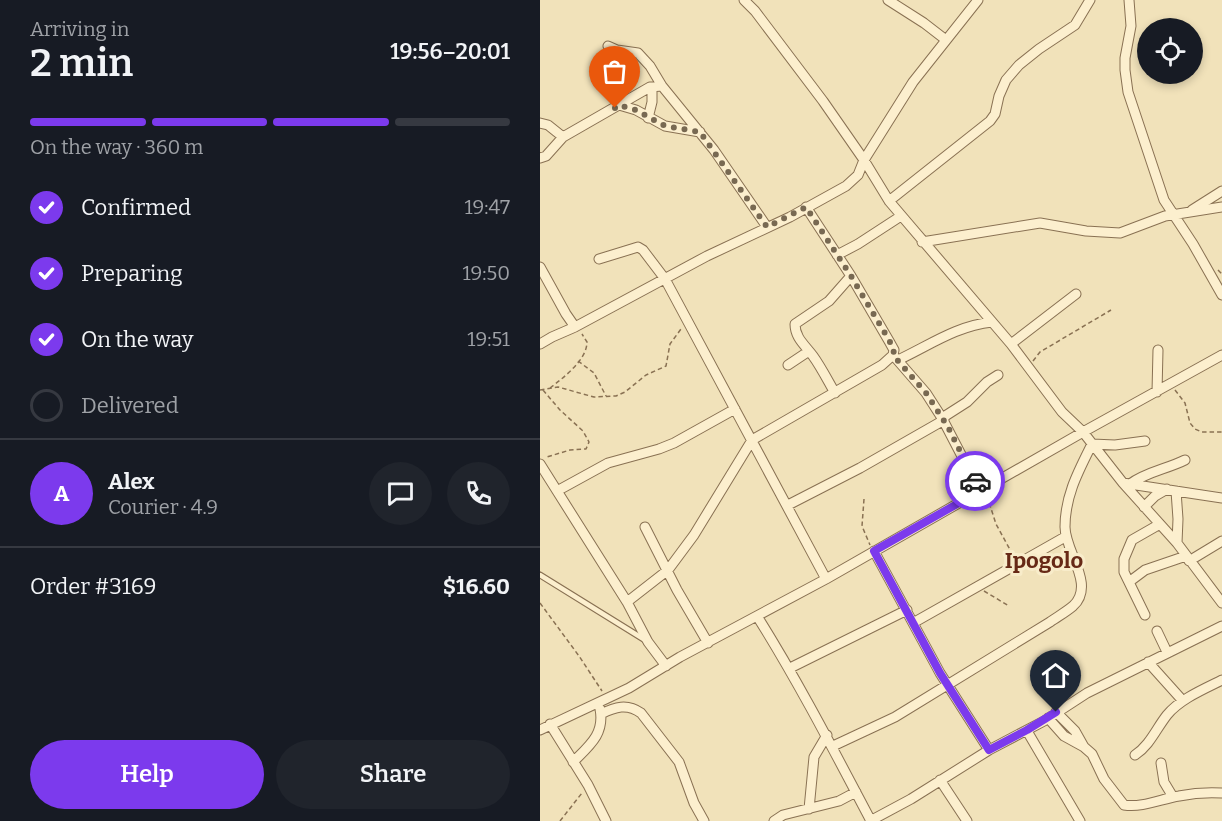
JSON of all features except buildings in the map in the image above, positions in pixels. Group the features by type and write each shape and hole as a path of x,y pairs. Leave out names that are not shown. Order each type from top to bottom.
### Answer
{"street":[{"path":"744,0 755,11 823,101 889,201 1011,344 1062,412 1083,432 1144,507 1177,543 1222,603"},
{"path":"888,0 924,23 945,40"},
{"path":"540,344 844,188 858,175 864,160 903,96 978,0"},
{"path":"1081,0 1085,11"},
{"path":"889,201 990,121 1006,80 1019,65 1039,49 1075,26 1090,0"},
{"path":"1129,0 1131,26 1125,58 1128,92 1164,200 1222,295"},
{"path":"608,46 617,50 638,52 662,86 700,132 767,227"},
{"path":"540,158 546,156 563,138 652,87 662,86"},
{"path":"648,118 652,102 652,87"},
{"path":"619,105 636,110 665,126 700,132"},
{"path":"540,123 548,125 563,138"},
{"path":"1190,211 1222,191"},
{"path":"806,207 851,276 889,340 896,358 920,386 943,419 982,490"},
{"path":"922,242 1040,223 1086,231 1120,233 1173,214 1222,207"},
{"path":"837,255 901,216"},
{"path":"598,259 638,247 643,250 665,279 826,579"},
{"path":"540,267 575,327"},
{"path":"835,393 797,335 795,323 830,301 851,276"},
{"path":"1011,344 1076,294"},
{"path":"627,602 668,570 694,535 752,440 896,358 961,328 992,322"},
{"path":"1157,392 1158,350"},
{"path":"788,365 809,351"},
{"path":"540,730 602,700 826,579 1222,355"},
{"path":"788,505 860,468 943,419 998,375"},
{"path":"557,491 608,463 674,443 735,409"},
{"path":"1092,444 1115,445 1145,441"},
{"path":"833,746 895,717 1073,606 1080,597 1082,586 1065,537 1066,504 1071,486 1092,444"},
{"path":"1126,484 1185,460"},
{"path":"540,464 627,602 648,642 666,666"},
{"path":"1126,484 1222,498"},
{"path":"1144,507 1155,496 1172,490"},
{"path":"1172,490 1178,519 1177,543"},
{"path":"1145,615 1123,567 1129,545 1139,535 1160,524"},
{"path":"645,526 708,642"},
{"path":"913,623 1065,537"},
{"path":"1129,582 1145,570 1187,558 1222,541"},
{"path":"874,551 948,685 989,750"},
{"path":"790,669 907,610"},
{"path":"757,616 833,746 871,821 1087,693 1222,626"},
{"path":"1157,631 1167,652"},
{"path":"1148,662 1183,701"},
{"path":"1135,755 1144,749 1166,716 1183,701 1222,680"},
{"path":"573,762 599,734 602,700"},
{"path":"601,714 620,707 634,708 641,713 679,762 704,821"},
{"path":"1056,712 1075,731 1084,747"},
{"path":"1048,718 1064,736 1092,754 1104,779 1124,805 1132,806 1206,792 1222,793"},
{"path":"550,724 588,785 606,821"},
{"path":"1027,730 1080,821"},
{"path":"809,809 814,757 826,735"},
{"path":"1161,763 1164,782 1173,797"},
{"path":"940,780 967,821"},
{"path":"774,821 783,815 839,801 856,792"}],"lane":[{"path":"540,575 648,642"}],"path":[{"path":"1027,365 1040,352 1111,310"},
{"path":"541,390 562,387 585,395 606,397 620,394 646,375 666,366 670,344 687,321"},
{"path":"550,389 578,361 588,344 575,327"},
{"path":"578,361 594,373 606,397"},
{"path":"1170,385 1184,402 1190,423 1195,429 1202,432 1222,432"},
{"path":"540,459 586,448 589,445 583,430 541,390"},
{"path":"982,490 993,509 996,524 1017,563"},
{"path":"864,499 862,526 874,551"},
{"path":"977,586 1009,606"},
{"path":"540,603 579,656 602,700"},
{"path":"560,821 588,785"}],"way so far":[{"path":"615,108 619,105 636,110 665,126 700,132 767,227 806,207 889,340 894,350 893,355 926,393 944,420 975,481"}],"district":[{"name":"Ipogolo","path":"1044,560"}],"route":[{"path":"975,481 980,491 874,551 940,673 989,750 1044,721 1056,712"}]}
